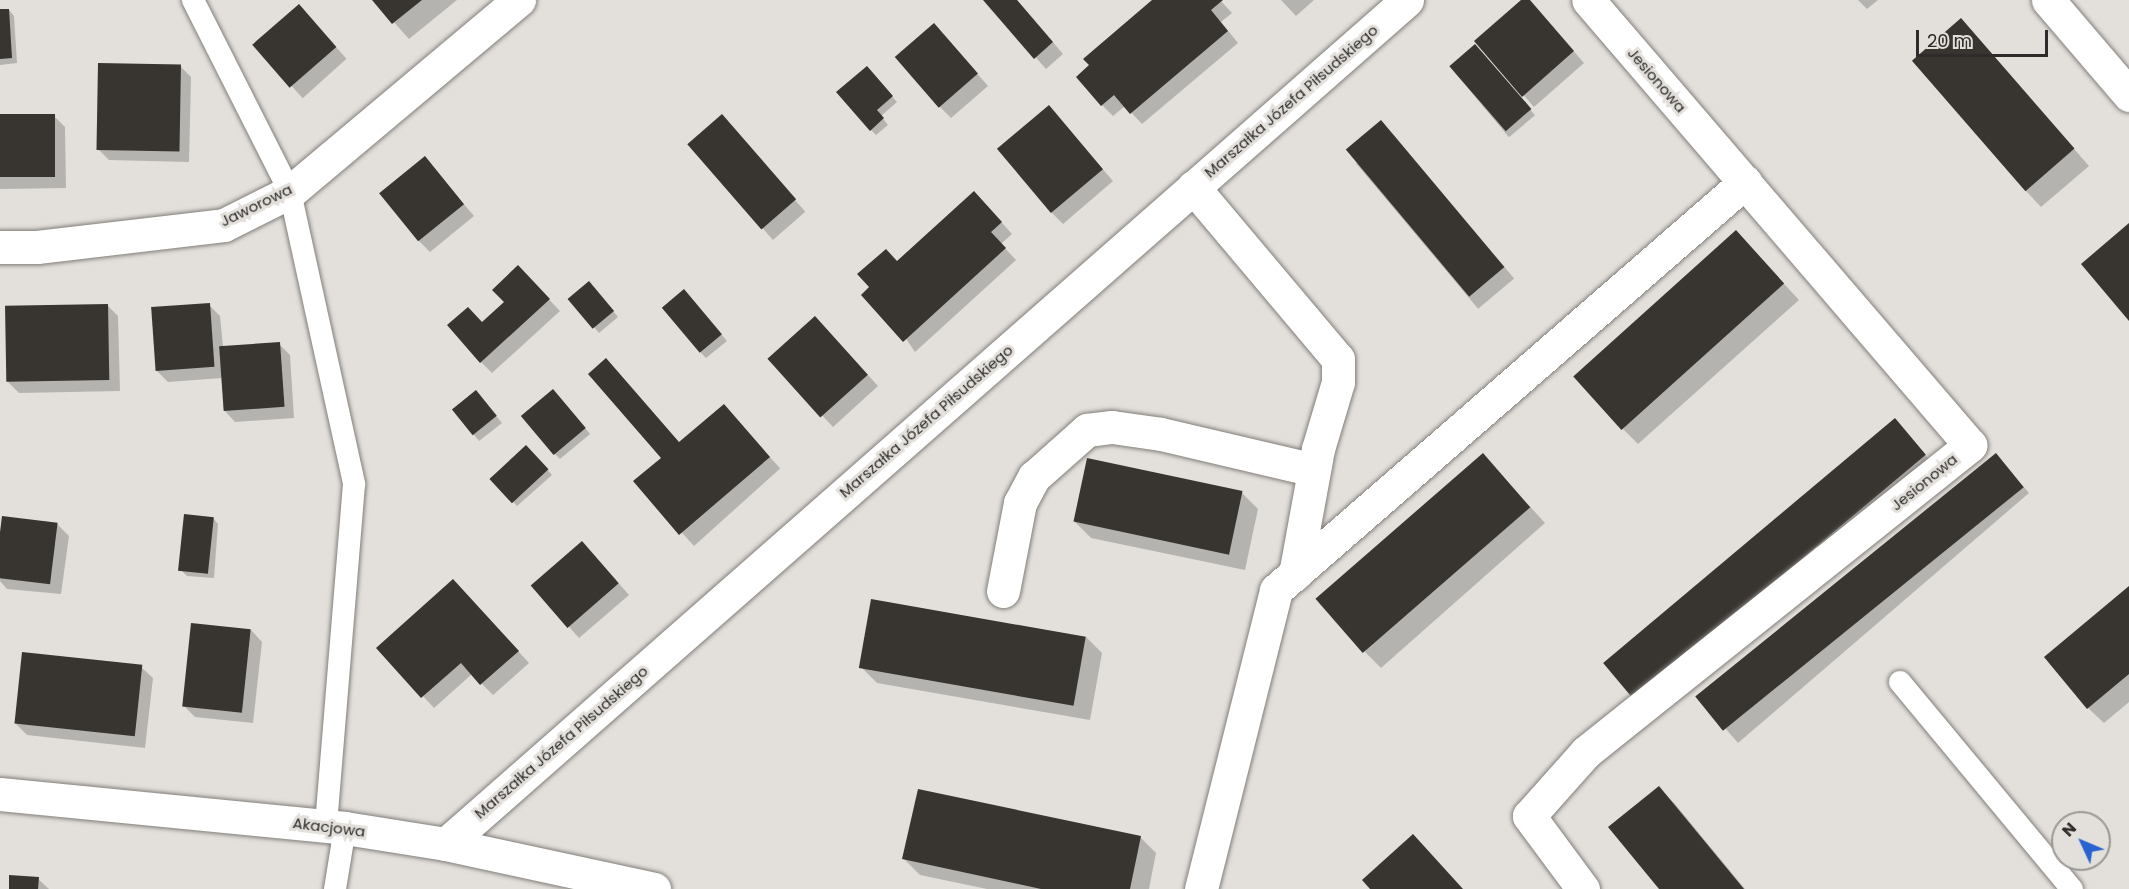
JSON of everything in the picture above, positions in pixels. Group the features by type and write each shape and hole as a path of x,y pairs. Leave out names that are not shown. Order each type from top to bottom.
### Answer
{"street":[{"name":"Jaworowa","path":"0,248 37,247 224,225 290,192 519,0"},
{"name":"Marszałka Józefa Piłsudskiego","path":"446,844 1407,0"},
{"name":"Jesionowa","path":"1583,889 1528,816 1586,752 1970,445 1588,0"},
{"path":"2048,0 2129,95"},
{"path":"1201,889 1276,590 1745,182"},
{"path":"1193,187 1338,359 1338,382 1314,470 1295,574"},
{"path":"1003,591 1020,503 1034,477 1088,430 1112,427 1161,434 1314,470"},
{"name":"Akacjowa","path":"0,794 336,827 446,844 654,889"}],"lane":[{"path":"193,0 290,192 354,484 336,827 335,889"},
{"path":"1900,682 2072,889"}],"building":[{"path":"372,0 422,0 392,24"},
{"path":"983,0 1017,0 1053,42 1034,59"},
{"path":"1152,0 1223,0 1211,10 1228,31 1130,114 1114,95 1101,106 1076,77 1089,65 1083,59"},
{"path":"1521,0 1530,0 1574,51 1522,97 1474,41"},
{"path":"299,4 336,47 290,88 252,45"},
{"path":"0,9 9,9 12,58 0,59"},
{"path":"1961,18 2074,149 2025,191 1912,61"},
{"path":"934,23 978,74 939,108 895,57"},
{"path":"1475,44 1531,109 1506,131 1449,66"},
{"path":"98,63 181,64 179,151 96,150"},
{"path":"867,66 893,96 877,110 884,118 870,131 836,92"},
{"path":"1049,105 1103,169 1051,213 997,149"},
{"path":"0,114 55,114 55,177 0,177"},
{"path":"722,114 796,199 761,229 687,144"},
{"path":"1381,120 1504,267 1469,297 1346,150"},
{"path":"425,156 464,204 418,241 379,193"},
{"path":"974,191 1002,222 991,232 1006,248 903,342 861,295 869,287 857,274 886,249 897,261"},
{"path":"2129,223 2129,321 2081,264"},
{"path":"1736,230 1784,284 1621,430 1573,377"},
{"path":"518,265 550,299 480,363 447,325 468,307 482,322 504,302 492,290"},
{"path":"589,281 614,311 593,329 568,299"},
{"path":"684,289 722,334 700,353 662,308"},
{"path":"210,303 214,367 156,371 151,307"},
{"path":"108,304 109,380 6,382 5,306"},
{"path":"815,316 868,375 820,418 767,359"},
{"path":"280,342 285,407 224,411 219,346"},
{"path":"606,358 679,442 724,404 770,457 679,535 633,481 661,458 588,374"},
{"path":"553,389 586,428 554,455 521,416"},
{"path":"476,390 497,416 473,435 452,410"},
{"path":"1895,418 1926,455 1634,700 1603,663"},
{"path":"526,445 549,469 512,503 489,479"},
{"path":"1483,453 1530,507 1363,653 1315,599"},
{"path":"1996,453 2024,487 1723,731 1695,697"},
{"path":"1087,458 1243,491 1229,555 1073,522"},
{"path":"184,514 214,517 208,574 178,571"},
{"path":"2,516 58,523 50,584 0,578"},
{"path":"582,541 619,583 567,628 531,586"},
{"path":"453,579 519,651 480,685 461,663 421,698 376,648"},
{"path":"2129,586 2129,674 2087,709 2044,657"},
{"path":"871,599 1086,637 1074,706 859,668"},
{"path":"191,623 251,629 242,713 182,707"},
{"path":"22,652 142,665 135,736 14,724"},
{"path":"1659,786 1744,889 1659,889 1608,827"},
{"path":"918,789 1141,836 1130,889 1041,889 902,859"},
{"path":"1413,834 1463,889 1370,889 1362,880"},
{"path":"9,875 39,877 38,889 9,889"}]}
